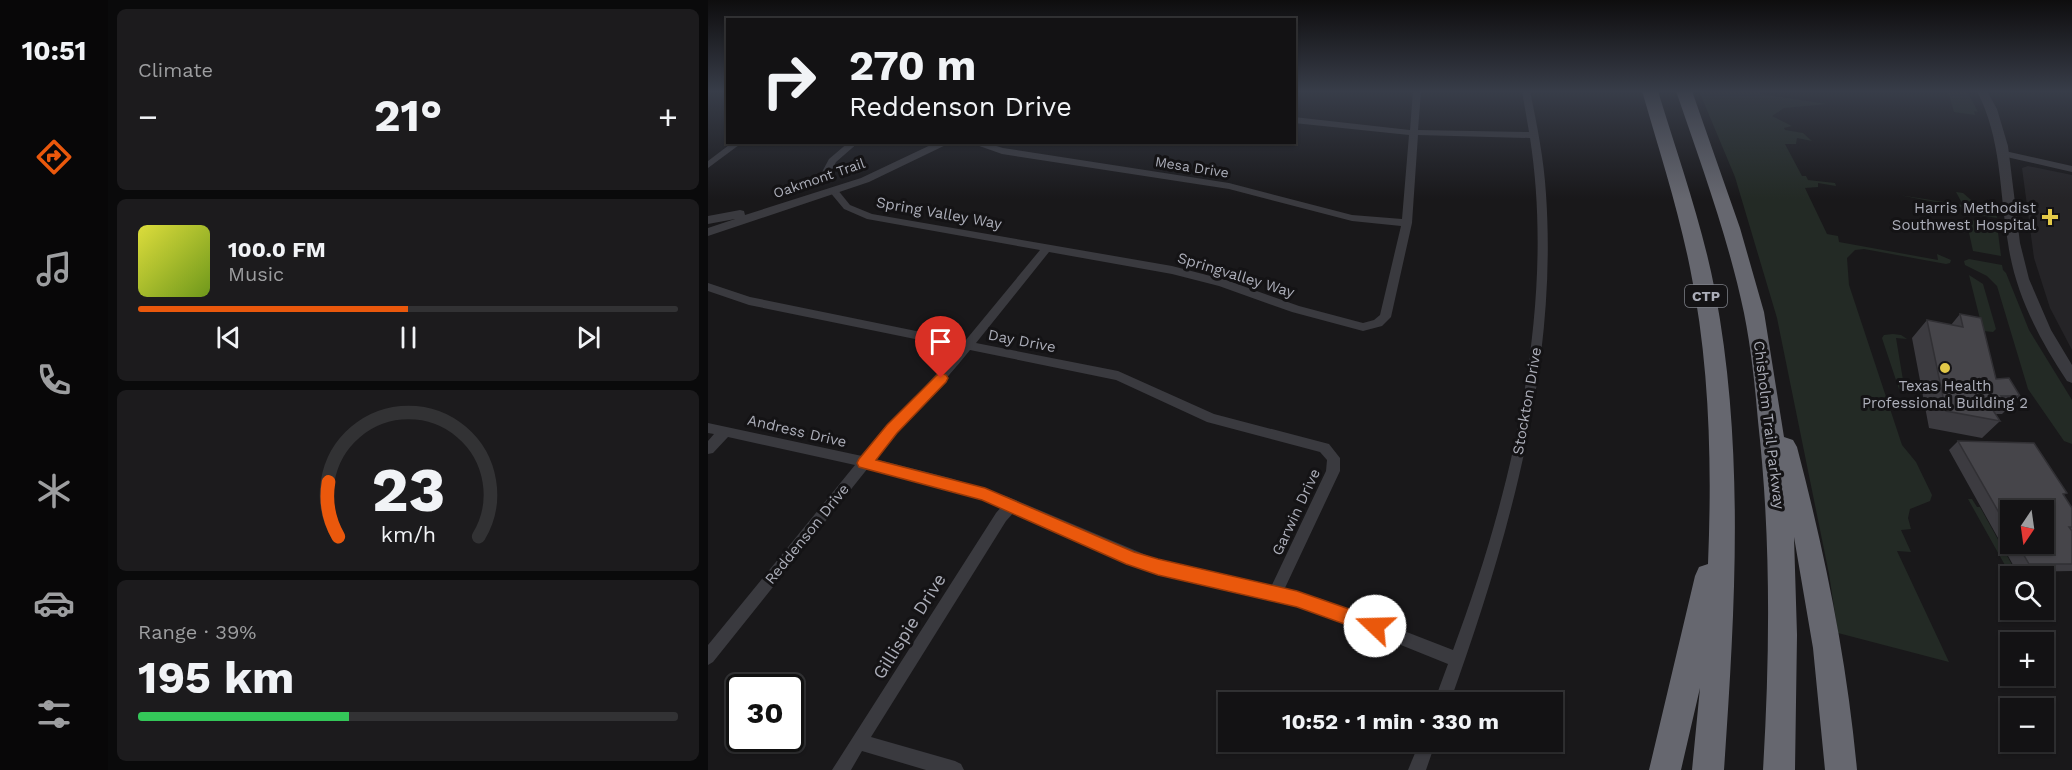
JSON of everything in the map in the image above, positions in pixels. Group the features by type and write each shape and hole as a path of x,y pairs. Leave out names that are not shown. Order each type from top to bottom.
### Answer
{"highway":[{"name":"CTP","path":"1660,127 1705,291 1720,409 1723,507 1715,688 1708,770"},
{"name":"Chisholm Trail Parkway","path":"1696,127 1733,238 1754,314 1763,360 1781,526 1783,630 1779,770"},
{"path":"1763,360 1818,583 1832,670 1842,770"},
{"path":"1665,770 1688,675 1723,507"}],"street":[{"path":"1343,127 1414,132 1534,135"},
{"path":"1407,223 1414,127"},
{"name":"Stockton Drive","path":"1446,692 1488,572 1518,455 1533,376 1540,315 1542,206 1533,127"},
{"path":"1999,127 2005,154 2014,242 2028,296 2072,377"},
{"path":"708,165 736,144"},
{"path":"827,172 832,161 853,144"},
{"name":"Oakmont Trail","path":"708,232 834,191 901,165 943,144"},
{"name":"Mesa Drive","path":"979,144 1002,151 1229,186 1352,218 1407,223"},
{"path":"2005,154 2072,168"},
{"name":"Spring Valley Way","path":"834,191 847,207 870,217 1047,248"},
{"name":"Oakmont Trail","path":"708,220 766,212"},
{"name":"Springvalley Way","path":"1047,248 1198,277 1296,309 1363,327 1378,323 1386,312 1407,223"},
{"name":"Reddenson Drive","path":"708,657 864,463 969,345 1047,248"},
{"name":"Day Drive","path":"708,287 749,301 1118,376 1211,418 1324,448"},
{"name":"Andress Drive","path":"708,428 864,463 985,494 1131,558 1158,567 1275,593 1354,618 1458,660"},
{"path":"708,449 725,432"},
{"name":"Garwin Drive","path":"1275,593 1333,471 1334,458 1324,448"},
{"name":"Gillispie Drive","path":"841,770 1001,517 1012,505"},
{"path":"859,742 955,770"},
{"path":"1416,770 1423,752"}],"shaded area":[{"path":"1714,127 1788,127 1784,128 1785,130 1803,133 1812,141 1797,138 1796,144 1785,144 1802,176 1806,176 1808,180 1835,183 1836,186 1818,183 1818,187 1805,188 1827,234 1838,236 1839,242 1938,260 1937,254 1951,260 1946,264 1864,249 1855,250 1847,258 1849,285 1902,445 1916,462 1932,495 1930,501 1910,509 1908,518 1911,529 1901,530 1911,552 1897,551 1949,662 1838,633 1829,574 1777,318 1735,177"},
{"name":"Harris Methodist Southwest Hospital","path":"2028,166 2072,175 2072,350 2050,308 2034,258 2022,168"},
{"path":"1956,192 1963,193 1978,206 1996,211 1997,218 1963,212 1961,207 1899,195 1963,205"},
{"path":"1966,219 1997,225 2001,256 1973,251"},
{"path":"1969,259 2002,265 2029,330 2072,400 2072,444 2064,441 2028,389 1997,286 1987,276 1965,265 1964,261"},
{"path":"1969,275 1983,284 1996,329 1993,332 1983,331"},
{"path":"1893,334 1907,339 1896,338 1905,392 1899,389 1882,338 1884,335"},
{"path":"1968,499 1972,499 1977,507 1980,507 2000,543 2000,554 2006,554 2013,566 2005,566"}],"building":[{"path":"1960,314 1981,318 1996,379 2009,378 2020,396 2001,396 2005,401 1987,401 2000,421 1946,411 1927,320 1963,327"},
{"path":"1958,441 2034,443 2067,493 2063,494 2072,508 2072,527 2069,527 2072,531 2072,564 2029,564 2023,554 2054,554 2054,500 2000,500 2000,514"}],"place":[{"name":"Harris Methodist Southwest Hospital","path":"2050,217"},
{"name":"Texas Health Professional Building 2","path":"1945,368"}],"route":[{"path":"941,378 892,429 864,463 985,494 1131,558 1158,567 1275,593 1319,605 1375,626"}]}
